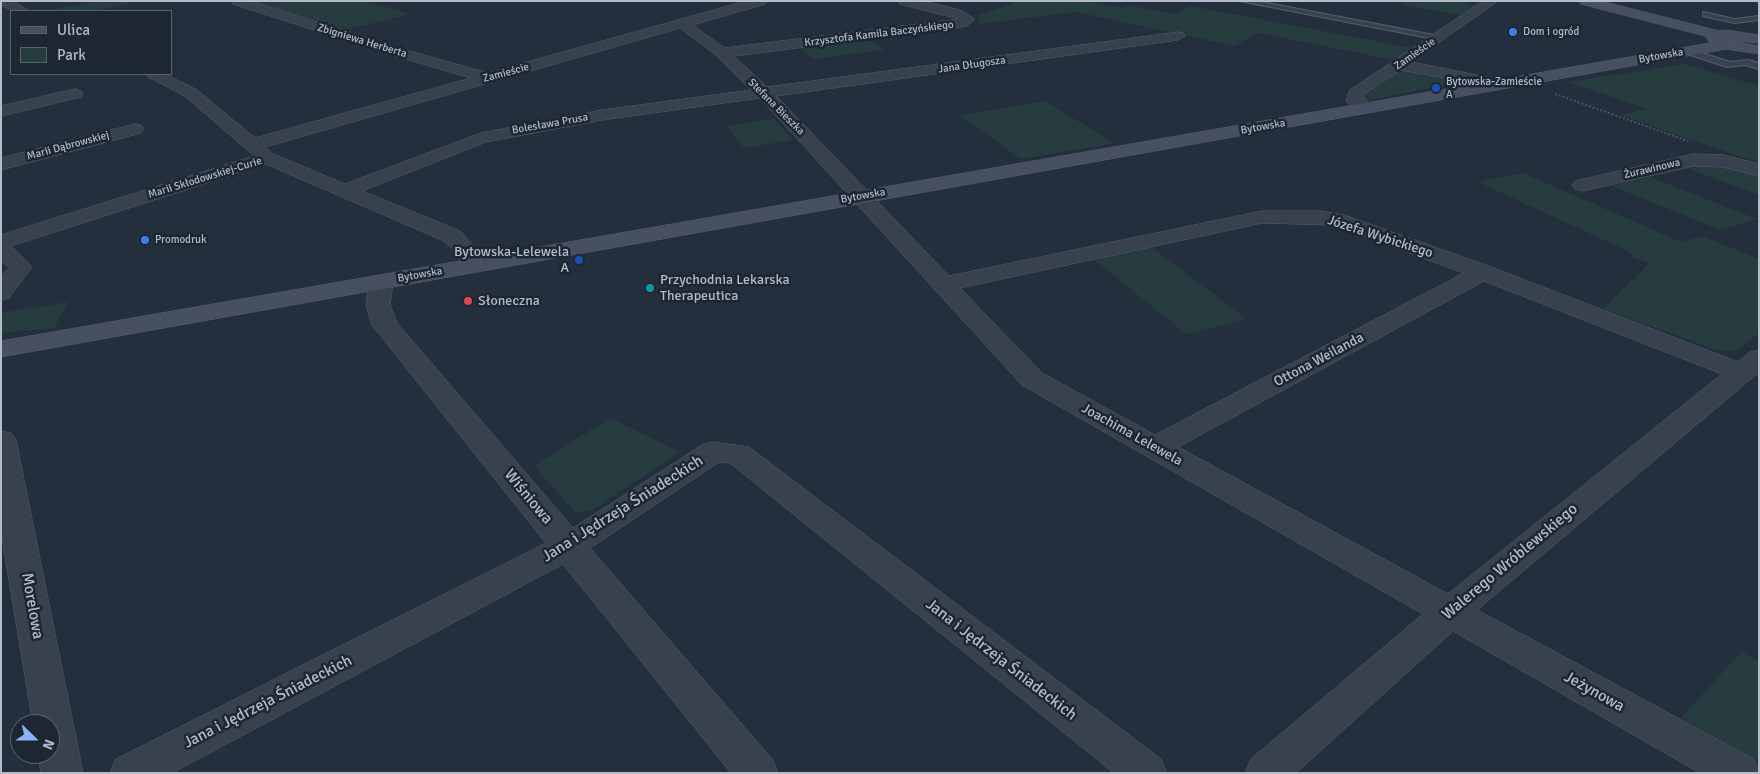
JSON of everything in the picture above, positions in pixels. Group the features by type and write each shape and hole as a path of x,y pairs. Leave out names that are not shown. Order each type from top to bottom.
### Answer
{"street":[{"path":"2,1 21,10"},
{"name":"Zbigniewa Herberta","path":"237,1 397,52 488,78"},
{"name":"Zamieście","path":"252,145 761,1"},
{"name":"Krzysztofa Kamila Baczyńskiego","path":"722,53 962,23 968,18 960,14 904,1"},
{"path":"1585,1 1759,50"},
{"name":"Zamieście","path":"1368,108 1357,103 1355,96 1439,38 1485,2"},
{"name":"Stefana Bieszka","path":"682,24 722,53 765,94 863,196"},
{"path":"1722,40 1736,35 1759,39"},
{"name":"Jana Długosza","path":"765,94 1178,36"},
{"name":"Bytowska","path":"1,349 1687,52 1722,40"},
{"path":"1400,65 1481,80 1496,85"},
{"path":"155,75 191,93 267,158"},
{"path":"1,111 75,94"},
{"name":"Bolesława Prusa","path":"343,191 481,138 602,115 765,94"},
{"name":"Marii Dąbrowskiej","path":"1,164 135,129"},
{"name":"Marii Skłodowskiej-Curie","path":"1,242 267,158 458,239 474,266"},
{"name":"Żurawinowa","path":"1582,185 1694,160 1723,161 1759,170"},
{"name":"Joachima Lelewela","path":"863,196 1032,379 1450,612"},
{"name":"Józefa Wybickiego","path":"944,284 1262,217 1337,219 1750,365"},
{"path":"1,248 21,267 1,293"},
{"name":"Ottona Weilanda","path":"1154,448 1483,272"},
{"name":"Wiśniowa","path":"381,282 378,305 385,325 757,773"},
{"name":"Walerego Wróblewskiego","path":"1266,773 1450,612 1750,365"},
{"name":"Morelowa","path":"1,440 62,773"},
{"name":"Jana i Jędrzeja Śniadeckich","path":"131,773 569,546 713,452 738,454 1146,773"},
{"name":"Jeżynowa","path":"1450,612 1739,773"}],"lane":[{"path":"1244,1 1439,38"},
{"path":"1706,14 1735,22 1759,18"},
{"path":"1687,52 1730,65 1745,62 1759,66"}],"path":[{"path":"1547,91 1710,148 1723,161"}],"green space":[{"path":"97,1 126,1 132,4 99,10 50,10"},
{"path":"254,1 367,1 410,14 345,30"},
{"path":"1018,1 1090,1 1123,8 1129,5 1173,14 1191,6 1412,48 1394,60 1258,33 1235,46 1076,12 978,24 979,15"},
{"path":"1407,1 1462,1 1476,6 1461,15 1401,5"},
{"path":"867,38 884,50 813,59 799,47"},
{"path":"1684,64 1759,86 1759,163 1620,115 1648,109 1568,82"},
{"path":"1405,71 1469,80 1364,101 1361,98 1397,73"},
{"path":"1045,101 1114,143 1021,159 959,115"},
{"path":"774,119 793,140 744,148 726,126"},
{"path":"1713,163 1759,174 1759,195 1688,169"},
{"path":"1523,173 1681,242 1702,236 1759,259 1759,333 1736,351 1717,350 1603,309 1650,263 1631,257 1634,254 1478,182"},
{"path":"1650,177 1757,219 1720,230 1612,186"},
{"path":"1150,246 1247,319 1186,334 1092,258"},
{"path":"68,302 54,328 1,333 1,313"},
{"path":"610,418 680,452 591,511 575,512 534,466"},
{"path":"1741,652 1759,661 1759,761 1681,718"}],"place":[{"name":"Dom i ogród","path":"1513,32"},
{"name":"Bytowska-Zamieście A","path":"1436,88"},
{"name":"Promodruk","path":"145,240"},
{"name":"Bytowska-Lelewela A","path":"579,260"},
{"name":"Przychodnia Lekarska Therapeutica","path":"650,288"},
{"name":"Słoneczna","path":"468,301"}]}
